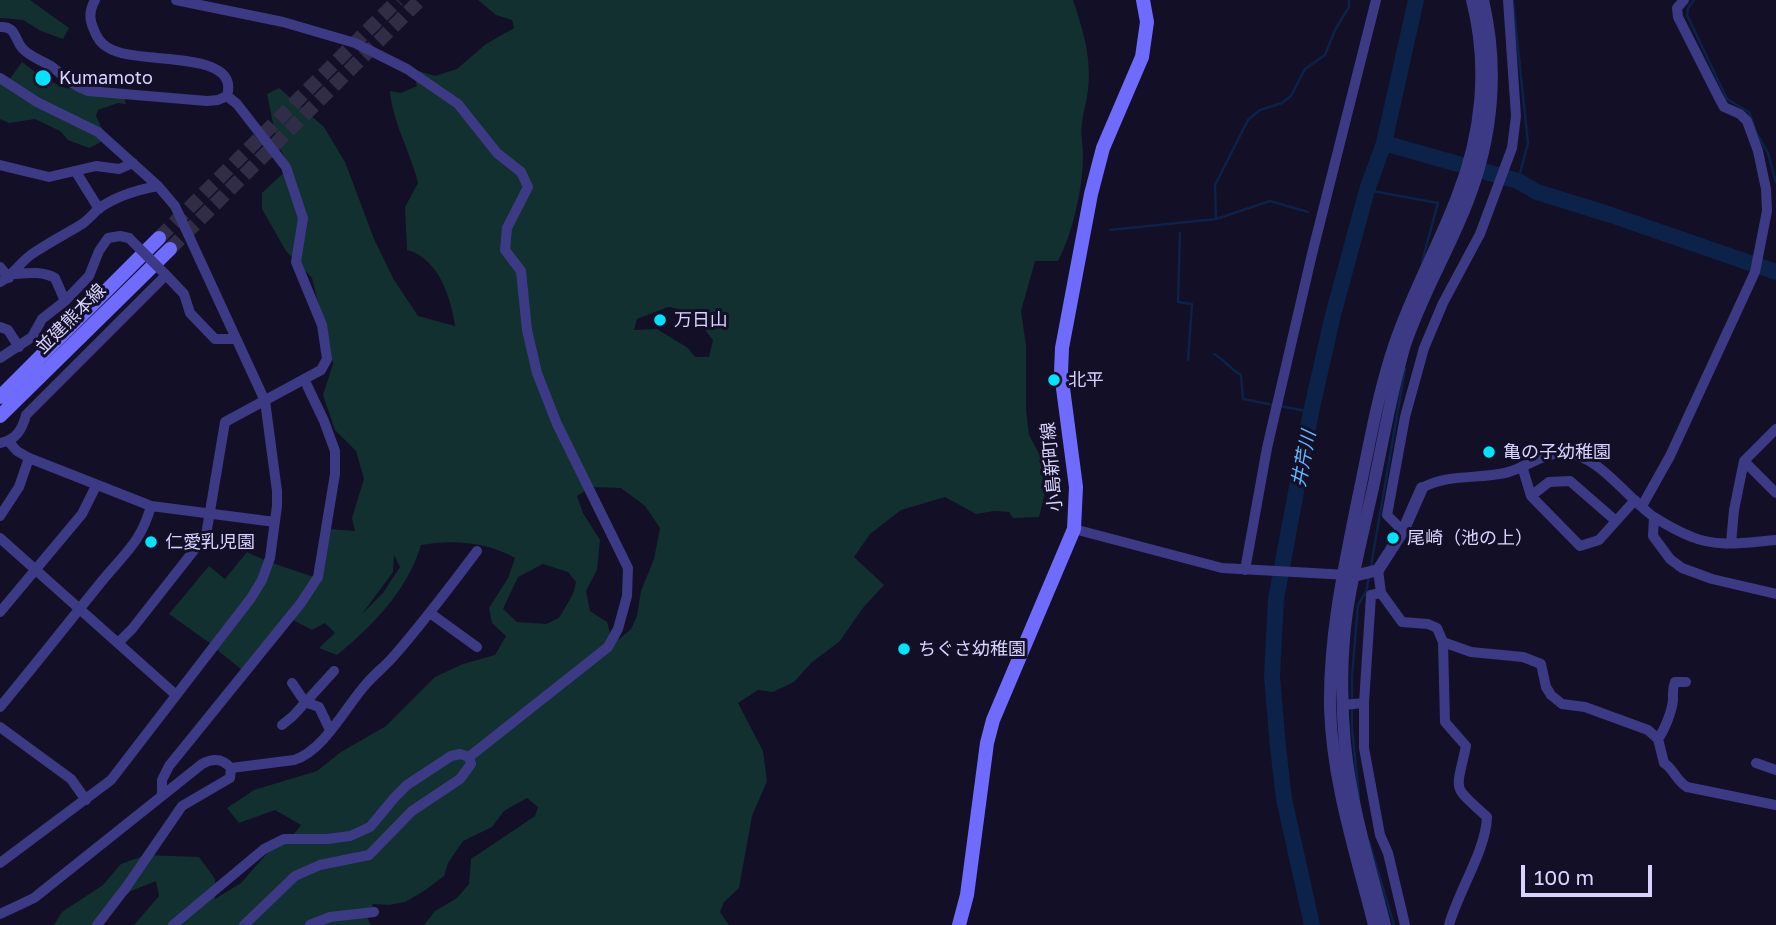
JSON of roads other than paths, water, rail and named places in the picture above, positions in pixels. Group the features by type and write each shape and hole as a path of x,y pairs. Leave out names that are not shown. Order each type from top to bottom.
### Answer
{"main road":[{"name":"小島新町線","path":"959,925 967,895 987,743 993,720 1074,529 1076,487 1061,373 1062,348 1102,149 1142,57 1147,22 1143,0"},
{"name":"並建熊本線","path":"0,397 159,238"},
{"name":"並建熊本線","path":"0,416 170,249"}],"street":[{"path":"95,0 89,14 90,22 99,40 108,49 124,55 155,60 194,61 210,66 221,71 227,78 227,96"},
{"path":"176,0 282,22 355,43 407,69 458,104 497,153 520,172 528,187 507,228 505,250 521,271 527,330 537,373 557,424 628,568 626,596 618,629 608,647 469,757"},
{"path":"1248,571 1267,448 1376,0"},
{"path":"1374,925 1341,791 1330,709 1334,632 1405,347 1463,199 1476,157 1482,78 1477,21 1472,0"},
{"path":"1476,157 1487,138 1493,88 1490,38 1483,0"},
{"path":"1403,531 1387,515 1405,417 1418,371 1434,321 1480,234 1512,148 1516,116 1508,0"},
{"path":"1522,466 1531,496 1580,546 1599,540 1638,503 1670,456 1755,272 1771,189 1747,121 1740,114 1724,107 1678,17 1677,8 1684,0"},
{"path":"0,27 8,27 14,31 29,55 50,66 74,86 88,91 207,101 227,96"},
{"path":"0,78 37,102 98,132 158,186 175,206 265,401 277,491 270,558 262,580 251,598 111,780 0,863"},
{"path":"118,643 206,535 225,422 321,370 327,359 322,325 296,262 303,218 286,167 237,104 227,96"},
{"path":"0,165 49,177 96,166 119,169 133,163"},
{"path":"76,172 99,209"},
{"path":"8,278 19,264 33,253 84,223 99,209 131,191 158,186"},
{"path":"0,358 32,337 42,319 65,301 89,276 99,251 108,238 120,236 129,238 184,294 190,313 215,339 236,340"},
{"path":"0,267 8,278"},
{"path":"8,278 48,274 55,278 65,301"},
{"path":"166,275 26,415 21,431 4,442 29,458 151,506 275,522"},
{"path":"0,327 8,330 19,347"},
{"path":"162,795 162,780 169,766 301,603 318,577 335,474 335,451 304,379"},
{"path":"1731,543 1734,510 1744,461 1776,429"},
{"path":"1448,925 1486,831 1487,817 1462,797 1457,786 1466,746 1445,722 1443,642 1437,628 1428,624 1402,622 1381,593 1378,570 1403,531 1422,488 1435,480 1507,473 1553,454 1566,453 1577,455 1594,464 1654,517 1691,537 1707,542 1731,543 1776,540"},
{"path":"0,516 19,487 29,458"},
{"path":"1744,461 1776,494"},
{"path":"1531,496 1549,482 1570,481 1616,521"},
{"path":"0,612 82,514 96,486"},
{"path":"0,707 127,554 145,528 151,506"},
{"path":"1654,517 1653,536 1670,559 1682,568 1712,579 1776,594"},
{"path":"1074,529 1222,568 1348,575 1378,570"},
{"path":"0,538 176,695"},
{"path":"0,914 34,898 209,760 220,759 232,768 302,757 318,745 368,682 430,613 477,551"},
{"path":"1348,575 1342,705 1351,789 1385,925"},
{"path":"1381,593 1371,595 1364,748 1380,835 1388,853 1405,925"},
{"path":"430,613 477,647"},
{"path":"1443,642 1471,652 1523,657 1541,664 1546,687 1562,704 1585,707 1648,730 1658,739 1664,763 1670,767 1682,785 1776,805"},
{"path":"282,725 334,671"},
{"path":"1658,739 1673,701 1672,690 1675,682 1686,682"},
{"path":"292,683 305,702 319,707 330,730"},
{"path":"1342,705 1364,703"},
{"path":"0,727 71,779 86,800"},
{"path":"173,925 264,849 284,839 350,836 370,827 401,791 451,756 460,754 469,757"},
{"path":"244,925 295,876 320,865 369,855 412,811 460,779 471,764 469,757"},
{"path":"1756,762 1776,770"},
{"path":"97,925 128,887 182,806 230,778 232,768"},
{"path":"1364,842 1380,835"},
{"path":"310,925 330,917 374,912"}],"waterway":[{"path":"1110,230 1216,219 1215,185 1248,120 1260,110 1282,103 1291,96 1305,69 1325,55 1335,30 1349,7 1349,0"},
{"name":"井芹川","path":"1312,925 1284,799 1278,747 1272,676 1276,599 1311,412 1333,315 1367,190 1384,143 1416,0"},
{"path":"1694,0 1687,15 1727,99 1749,112 1768,153 1776,182"},
{"path":"1513,1 1528,143 1518,181"},
{"path":"1384,143 1518,181 1537,192 1776,272"},
{"path":"1367,190 1438,203 1422,262"},
{"path":"1216,219 1270,201 1308,212"},
{"path":"1180,233 1178,302 1192,304 1188,360"},
{"path":"1214,354 1241,375 1243,399 1274,405"},
{"path":"1371,566 1405,369"},
{"path":"1280,406 1311,412"},
{"path":"1359,797 1352,728 1352,676 1358,605 1366,592 1369,576"},
{"path":"1369,841 1394,925"}],"tunnel":[{"path":"159,238 398,0"},
{"path":"170,249 420,0"}],"place":[{"name":"Kumamoto","path":"43,78"},
{"name":"万日山","path":"660,320"},
{"name":"北平","path":"1054,380"},
{"name":"亀の子幼稚園","path":"1489,452"},
{"name":"尾崎（池の上）","path":"1393,538"},
{"name":"仁愛乳児園","path":"151,542"},
{"name":"ちぐさ幼稚園","path":"904,649"}]}
